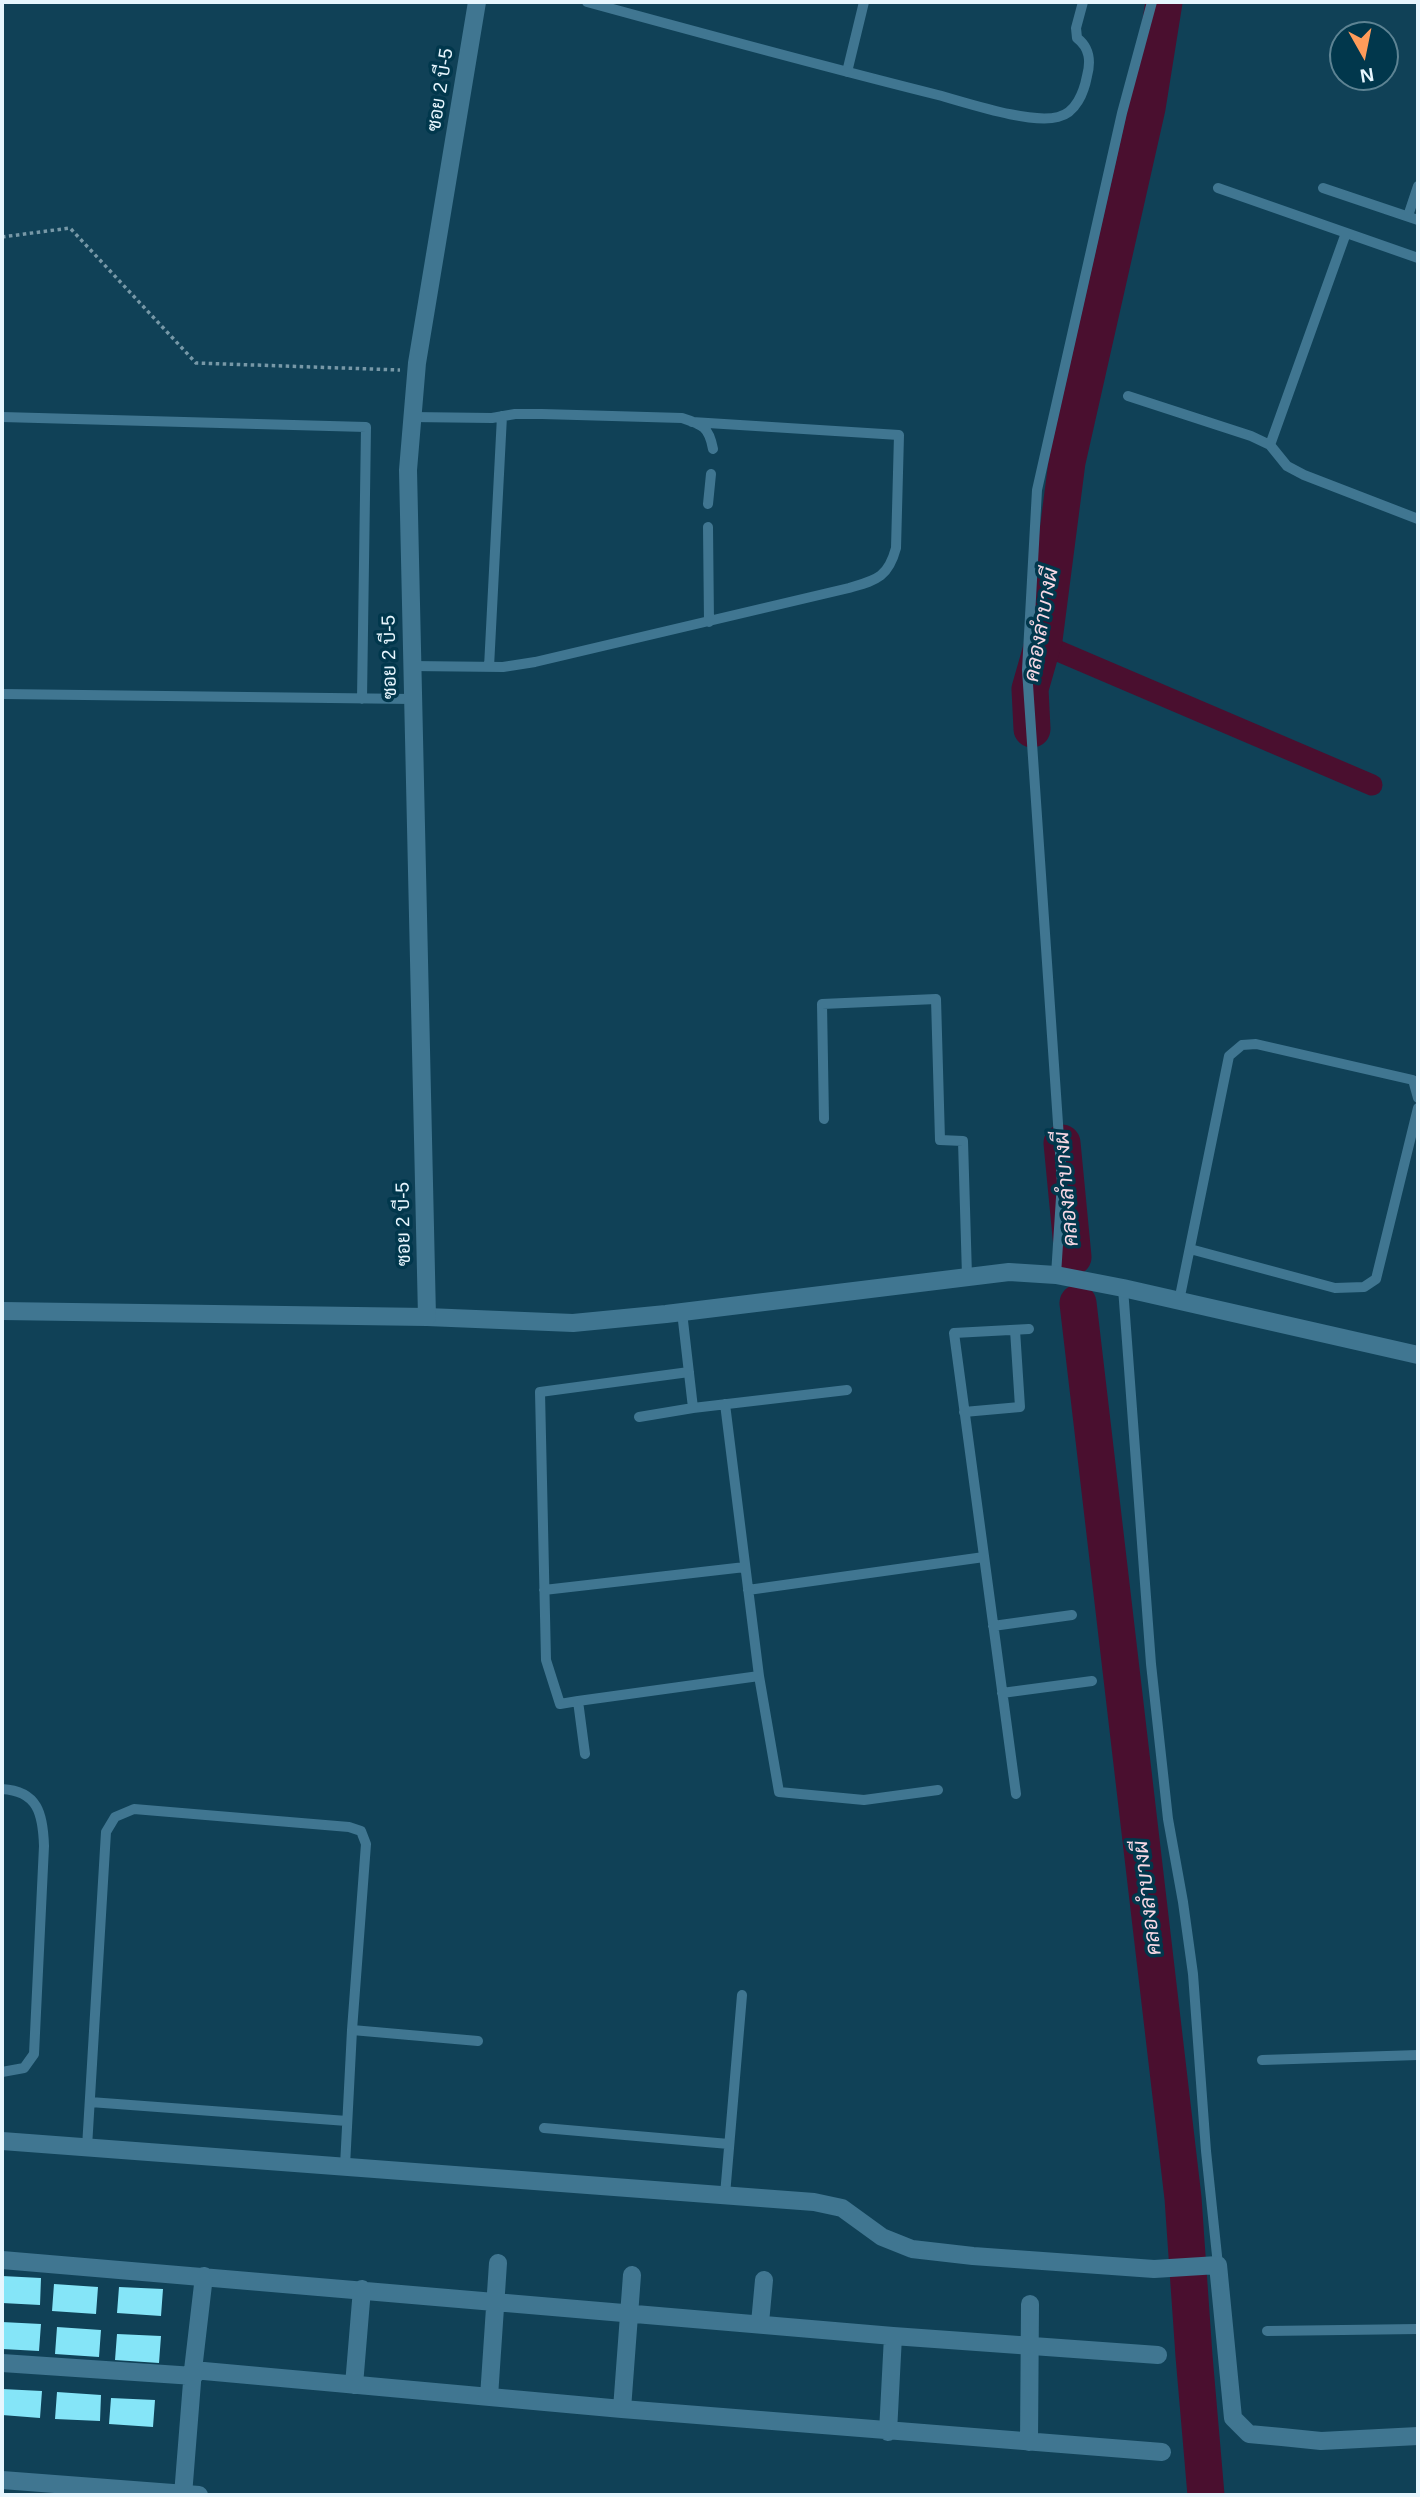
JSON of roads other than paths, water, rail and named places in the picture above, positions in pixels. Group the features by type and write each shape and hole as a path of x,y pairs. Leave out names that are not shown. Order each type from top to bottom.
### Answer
{"street":[{"name":"ซอย 2 บี-5","path":"427,1317 408,470 416,371 477,2"},
{"path":"2,1311 427,1317 573,1323 1009,1272 1056,1275 1123,1288 1418,1355"},
{"path":"2,2141 814,2202 842,2208 882,2237 912,2249 1154,2269 1218,2264 1233,2418 1249,2434 1321,2441 1418,2436"},
{"path":"2,2260 893,2336 1158,2355"},
{"path":"489,2397 498,2263"},
{"path":"622,2409 632,2275"},
{"path":"2,2480 100,2491 188,2495 193,2373 204,2276"},
{"path":"760,2323 764,2280"},
{"path":"354,2385 362,2289"},
{"path":"1029,2442 1030,2304"},
{"path":"888,2432 893,2336"},
{"path":"2,2363 354,2385 888,2432 1162,2452"}],"lane":[{"path":"587,2 847,72 1008,113 1036,117 1059,117 1075,107 1085,87 1090,62 1085,45 1077,38 1076,28 1083,2"},
{"path":"847,72 864,2"},
{"path":"1056,1275 1062,1182 1027,670 1037,490 1122,113 1152,2"},
{"path":"1324,188 1413,218 1418,186"},
{"path":"1218,188 1418,258"},
{"path":"1270,445 1346,233"},
{"path":"1128,396 1251,436 1270,445 1287,466 1304,475 1418,519"},
{"path":"411,417 515,414 682,418 702,425 711,434 713,449"},
{"path":"489,667 502,416"},
{"path":"2,417 366,427 362,699"},
{"path":"411,666 503,667 576,653 878,579 892,564 896,548 899,435 692,422"},
{"path":"709,504 711,474"},
{"path":"708,527 709,622"},
{"path":"2,694 412,699"},
{"path":"824,1119 822,1004 936,999 940,1140 963,1141 968,1276"},
{"path":"1179,1301 1229,1056 1242,1045 1256,1044 1413,1080 1418,1098"},
{"path":"1190,1249 1335,1288 1364,1287 1376,1279 1418,1108"},
{"path":"1123,1288 1151,1664 1168,1819 1193,1974 1206,2151 1218,2264"},
{"path":"682,1312 693,1408"},
{"path":"1016,1794 954,1333 1029,1329"},
{"path":"964,1412 1020,1407 1015,1330"},
{"path":"689,1373 540,1392 546,1660 560,1704 759,1675"},
{"path":"639,1417 847,1390"},
{"path":"725,1404 759,1675 779,1792 864,1800 938,1790"},
{"path":"748,1590 984,1557"},
{"path":"544,1590 745,1567"},
{"path":"993,1626 1072,1615"},
{"path":"1002,1693 1092,1681"},
{"path":"578,1701 586,1754"},
{"path":"2,1789 15,1790 36,1803 43,1821 44,1846 34,2054 24,2068 2,2072"},
{"path":"87,2147 106,1832 115,1817 134,1809 349,1827 362,1831 366,1844 345,2166"},
{"path":"725,2195 742,1995"},
{"path":"352,2030 478,2041"},
{"path":"1262,2060 1418,2054"},
{"path":"90,2102 347,2121"},
{"path":"544,2129 729,2144"},
{"path":"1267,2331 1418,2329"}],"waterway":[{"name":"คลองลำบางผี","path":"1032,729 1030,689 1044,640 1067,462 1147,108 1164,2"},
{"path":"1044,640 1056,650 1372,785"},
{"name":"คลองลำบางผี","path":"1062,1143 1073,1257"},
{"name":"คลองลำบางผี","path":"1078,1303 1183,2198 1206,2495"}]}
